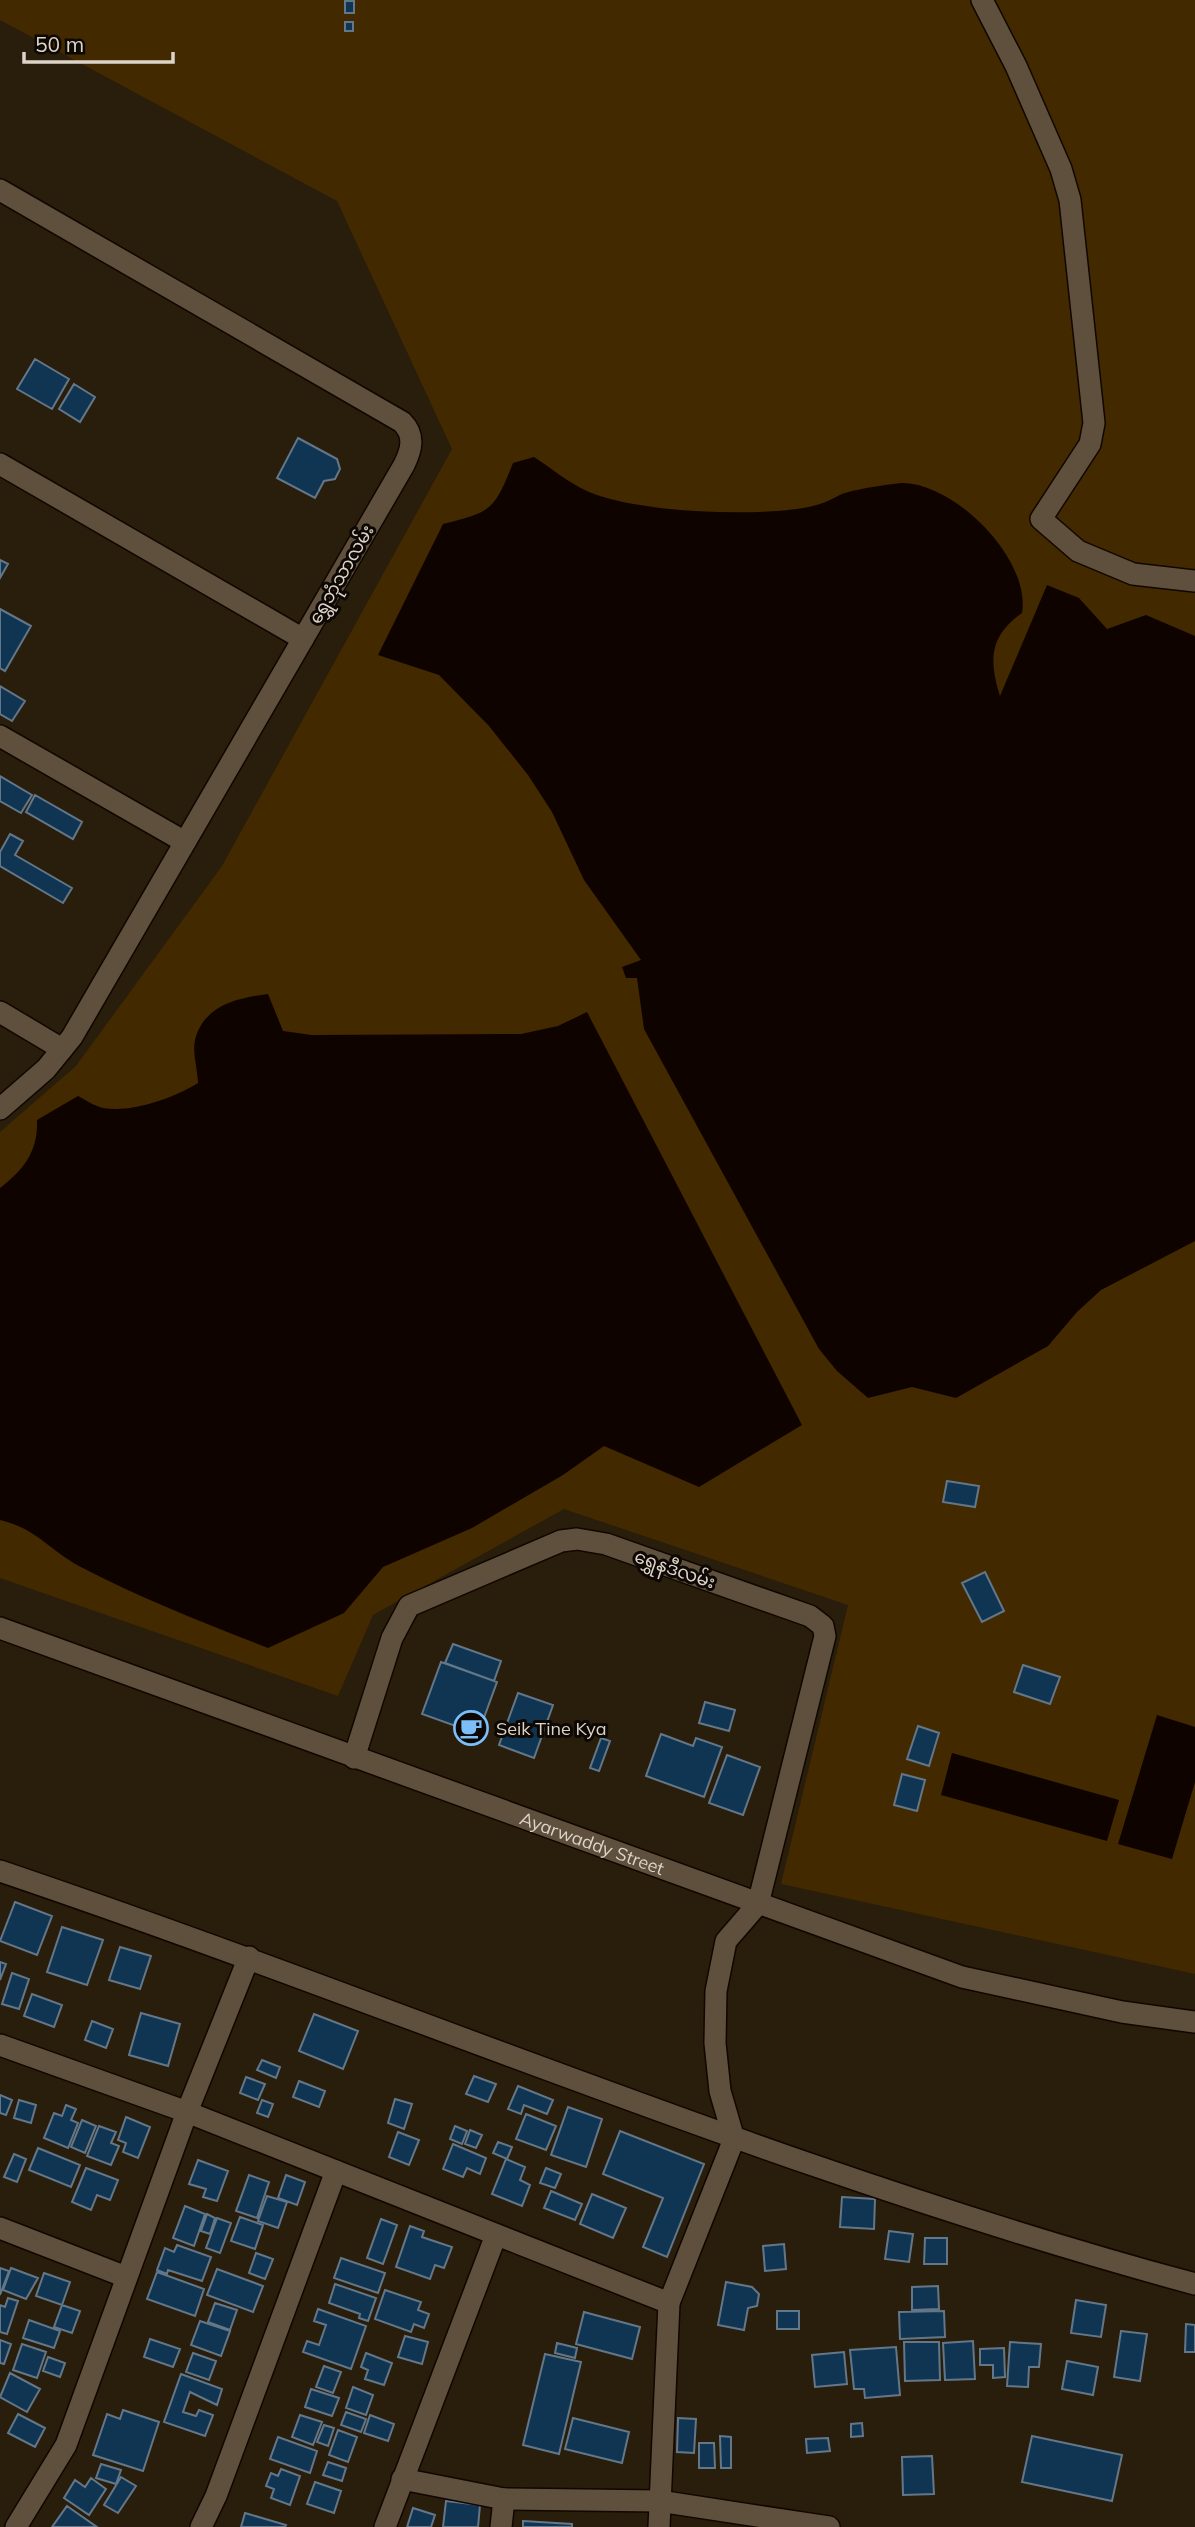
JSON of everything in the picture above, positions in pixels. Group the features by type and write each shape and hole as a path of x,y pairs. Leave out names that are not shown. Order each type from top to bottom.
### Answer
{"street":[{"path":"982,0 1016,66 1061,169 1070,200 1094,423 1090,444 1041,519 1078,551 1133,574 1195,581"},
{"name":"ရွှေဘုံသာလမ်း","path":"0,190 407,427 410,453 62,1049 46,1069 0,1109"},
{"path":"0,464 303,639"},
{"path":"0,736 185,842"},
{"path":"0,1013 62,1049"},
{"name":"ရွှေနဒီလမ်း","path":"354,1758 392,1638 409,1606 561,1541 576,1539 606,1544 810,1616 823,1626 825,1636 758,1904"},
{"name":"Ayarwaddy Street","path":"0,1628 962,1977 1122,2011 1195,2022"},
{"path":"0,1871 249,1957 734,2139 1113,2262 1195,2284"},
{"path":"659,2527 669,2303 734,2139 720,2091 715,2043 716,1991 726,1941 758,1904"},
{"path":"16,2527 66,2445 187,2112 249,1957"},
{"path":"0,2045 187,2112 669,2303"},
{"path":"201,2527 216,2496 336,2171"},
{"path":"0,2228 126,2277"},
{"path":"385,2527 496,2235"},
{"path":"402,2479 504,2498 660,2501 829,2527"},
{"path":"501,2527 504,2498"}],"shaded area":[{"path":"0,0 1195,0 1195,1974 781,1884 848,1605 564,1509 373,1615 338,1696 0,1578 0,1132 76,1066 222,866 452,449 337,201 0,20"},
{"path":"534,457 587,491 608,498 666,509 732,512 791,510 817,505 854,491 904,483 925,487 946,497 967,511 1003,549 1022,592 1022,613 1003,631 995,650 994,671 1000,696 1047,585 1079,598 1107,629 1146,615 1195,636 1195,1241 1101,1290 1077,1312 1048,1346 956,1398 912,1387 868,1398 837,1371 819,1349 644,1029 637,978 626,978 622,967 641,960 584,880 552,812 528,775 489,726 439,675 378,655 443,524 472,516 489,507 501,491 513,463"},
{"path":"268,994 283,1031 312,1035 521,1034 558,1026 587,1012 802,1425 699,1487 604,1446 563,1475 472,1528 383,1567 344,1613 268,1648 125,1589 68,1560 24,1529 0,1520 0,1188 28,1159 35,1141 37,1120 78,1096 103,1108 114,1109 152,1103 188,1089 198,1083 194,1045 199,1028 206,1019 223,1005"},
{"path":"1157,1715 1195,1727 1195,1782 1172,1859 1118,1844"},
{"path":"952,1753 1119,1800 1107,1841 941,1795"}],"building":[{"path":"345,1 354,1 354,13 345,13"},
{"path":"345,22 353,22 353,31 345,31"},
{"path":"35,359 69,379 52,409 17,389"},
{"path":"74,384 95,397 80,422 59,409"},
{"path":"298,438 337,459 340,469 335,479 324,481 315,498 277,478"},
{"path":"0,560 8,564 0,578"},
{"path":"0,609 31,626 5,671 0,668"},
{"path":"0,686 25,701 12,721 0,714"},
{"path":"0,776 32,795 21,813 0,801"},
{"path":"35,795 82,822 73,839 26,812"},
{"path":"10,834 23,841 15,855 72,888 63,903 0,866 0,852"},
{"path":"947,1481 979,1486 975,1507 943,1502"},
{"path":"985,1572 1004,1611 982,1622 962,1583"},
{"path":"453,1644 501,1661 494,1681 445,1663"},
{"path":"441,1662 497,1682 478,1734 422,1714"},
{"path":"1023,1665 1060,1677 1050,1704 1014,1692"},
{"path":"518,1693 553,1705 534,1758 499,1745"},
{"path":"705,1702 735,1710 729,1731 699,1723"},
{"path":"918,1726 939,1733 929,1766 907,1759"},
{"path":"661,1734 693,1746 696,1738 722,1747 704,1797 646,1776"},
{"path":"601,1738 610,1741 599,1771 590,1768"},
{"path":"727,1755 760,1767 743,1815 709,1803"},
{"path":"902,1774 925,1780 917,1811 894,1805"},
{"path":"15,1902 52,1916 37,1955 0,1941"},
{"path":"62,1927 103,1940 87,1985 47,1972"},
{"path":"120,1947 151,1956 140,1989 109,1980"},
{"path":"0,1962 6,1964 0,1980"},
{"path":"12,1973 29,1979 19,2009 2,2004"},
{"path":"32,1994 62,2005 54,2027 24,2016"},
{"path":"141,2013 180,2024 168,2066 129,2055"},
{"path":"314,2014 358,2031 343,2069 299,2051"},
{"path":"92,2021 113,2029 106,2048 85,2040"},
{"path":"262,2060 280,2067 276,2078 257,2070"},
{"path":"474,2076 496,2084 488,2102 466,2094"},
{"path":"246,2077 265,2084 258,2100 240,2093"},
{"path":"299,2081 325,2091 319,2107 293,2097"},
{"path":"518,2086 553,2100 547,2114 524,2105 521,2114 508,2109"},
{"path":"0,2095 12,2100 6,2115 0,2113"},
{"path":"395,2099 412,2104 404,2129 388,2123"},
{"path":"19,2100 36,2105 31,2123 14,2118"},
{"path":"262,2100 273,2104 268,2117 257,2113"},
{"path":"66,2105 76,2109 71,2120 78,2123 68,2148 44,2138 54,2113 62,2116"},
{"path":"568,2107 602,2119 586,2167 551,2155"},
{"path":"526,2114 556,2126 546,2150 516,2139"},
{"path":"126,2117 150,2127 138,2158 123,2152 126,2143 118,2140"},
{"path":"82,2120 96,2126 85,2153 71,2147"},
{"path":"99,2126 116,2132 111,2143 119,2146 111,2165 87,2156"},
{"path":"455,2126 467,2131 462,2144 450,2139"},
{"path":"470,2130 482,2135 476,2148 465,2144"},
{"path":"620,2131 704,2164 667,2257 643,2247 663,2198 603,2174"},
{"path":"398,2132 419,2140 409,2165 389,2157"},
{"path":"498,2142 512,2147 507,2159 493,2153"},
{"path":"453,2144 486,2158 480,2174 467,2168 463,2177 443,2169"},
{"path":"38,2148 80,2165 71,2187 29,2170"},
{"path":"14,2154 26,2159 17,2182 4,2177"},
{"path":"506,2159 525,2167 520,2180 530,2185 522,2206 492,2194"},
{"path":"198,2160 228,2171 217,2201 203,2197 206,2189 189,2184"},
{"path":"86,2168 118,2180 110,2200 97,2195 91,2210 72,2202"},
{"path":"546,2168 561,2174 555,2188 540,2183"},
{"path":"249,2175 269,2182 257,2218 236,2211"},
{"path":"286,2175 305,2182 297,2205 278,2198"},
{"path":"551,2191 582,2204 575,2220 544,2208"},
{"path":"592,2194 626,2208 613,2238 580,2224"},
{"path":"267,2196 287,2202 278,2228 258,2221"},
{"path":"842,2197 875,2199 874,2229 840,2227"},
{"path":"185,2206 205,2214 194,2246 173,2238"},
{"path":"207,2214 215,2218 210,2234 201,2231"},
{"path":"240,2217 263,2225 255,2249 231,2241"},
{"path":"217,2218 231,2223 220,2253 206,2248"},
{"path":"381,2219 397,2225 383,2264 367,2258"},
{"path":"410,2226 424,2231 422,2237 452,2247 444,2268 435,2265 430,2279 396,2267"},
{"path":"889,2231 913,2234 909,2262 885,2259"},
{"path":"925,2238 947,2238 947,2264 924,2264"},
{"path":"784,2244 786,2269 765,2271 763,2246"},
{"path":"177,2245 211,2257 202,2281 168,2270 167,2274 157,2270 165,2248 174,2252"},
{"path":"256,2253 273,2259 265,2279 249,2273"},
{"path":"341,2258 385,2273 378,2293 334,2278"},
{"path":"0,2268 9,2271 0,2295"},
{"path":"11,2268 38,2278 26,2299 3,2290"},
{"path":"217,2269 263,2286 253,2312 207,2295"},
{"path":"157,2272 204,2289 195,2316 147,2299"},
{"path":"44,2273 70,2282 62,2305 36,2296"},
{"path":"726,2282 752,2287 759,2294 757,2306 748,2308 744,2330 718,2325"},
{"path":"335,2284 376,2298 368,2321 359,2318 360,2314 329,2303"},
{"path":"938,2286 939,2309 912,2310 912,2287"},
{"path":"385,2290 421,2302 418,2310 429,2314 424,2328 414,2324 411,2332 375,2319"},
{"path":"8,2298 18,2301 7,2334 0,2332 0,2305 5,2307"},
{"path":"1076,2300 1106,2305 1101,2337 1071,2333"},
{"path":"215,2303 237,2310 230,2330 208,2322"},
{"path":"62,2305 80,2311 72,2333 54,2327"},
{"path":"318,2309 366,2326 351,2369 303,2352 307,2341 319,2345 326,2325 314,2321"},
{"path":"777,2311 799,2311 799,2329 777,2329"},
{"path":"944,2311 945,2337 900,2339 899,2312"},
{"path":"584,2312 640,2327 632,2359 576,2344"},
{"path":"29,2320 60,2331 54,2348 23,2338"},
{"path":"200,2321 230,2331 221,2356 191,2345"},
{"path":"1186,2324 1195,2325 1195,2352 1185,2352"},
{"path":"1121,2331 1147,2334 1140,2381 1114,2377"},
{"path":"405,2336 428,2342 422,2364 398,2357"},
{"path":"150,2339 180,2349 173,2367 144,2357"},
{"path":"0,2340 11,2344 4,2364 0,2363"},
{"path":"973,2341 975,2379 945,2380 943,2343"},
{"path":"904,2342 939,2342 940,2380 905,2381"},
{"path":"1010,2342 1041,2344 1039,2367 1029,2367 1028,2387 1007,2386"},
{"path":"557,2343 577,2348 575,2358 555,2353"},
{"path":"22,2344 46,2352 37,2378 13,2370"},
{"path":"896,2347 900,2395 865,2398 864,2389 854,2389 850,2350"},
{"path":"1004,2348 1005,2377 993,2378 993,2365 980,2365 980,2349"},
{"path":"844,2352 847,2384 815,2387 812,2355"},
{"path":"193,2353 216,2361 209,2380 186,2372"},
{"path":"366,2353 392,2363 384,2385 365,2379 368,2370 361,2367"},
{"path":"545,2354 581,2362 559,2454 523,2445"},
{"path":"48,2357 65,2363 60,2377 43,2371"},
{"path":"1067,2361 1098,2367 1093,2395 1062,2389"},
{"path":"324,2366 341,2372 333,2393 316,2387"},
{"path":"10,2373 40,2389 27,2412 0,2397"},
{"path":"181,2374 222,2389 217,2405 190,2392 183,2412 196,2416 199,2410 213,2415 205,2436 164,2422"},
{"path":"353,2387 373,2395 366,2415 346,2408"},
{"path":"311,2389 339,2398 332,2416 305,2407"},
{"path":"123,2410 159,2422 143,2471 93,2455 107,2414 120,2419"},
{"path":"346,2412 366,2419 361,2432 341,2425"},
{"path":"18,2414 45,2428 35,2447 8,2433"},
{"path":"300,2415 322,2422 313,2445 292,2437"},
{"path":"370,2415 394,2424 388,2441 364,2433"},
{"path":"573,2418 629,2432 622,2463 565,2449"},
{"path":"678,2418 696,2419 694,2453 677,2452"},
{"path":"862,2423 863,2436 851,2437 851,2424"},
{"path":"324,2425 334,2428 328,2446 317,2442"},
{"path":"338,2430 357,2437 348,2462 329,2455"},
{"path":"720,2436 731,2437 731,2468 721,2468"},
{"path":"1032,2436 1122,2455 1112,2501 1022,2482"},
{"path":"278,2437 317,2451 310,2473 270,2459"},
{"path":"828,2438 830,2451 807,2453 806,2439"},
{"path":"699,2443 714,2443 715,2468 699,2468"},
{"path":"932,2456 934,2494 903,2495 902,2457"},
{"path":"328,2462 346,2468 342,2481 323,2475"},
{"path":"101,2464 121,2470 116,2484 96,2478"},
{"path":"281,2469 300,2476 290,2505 271,2498 274,2489 266,2486 271,2473 278,2476"},
{"path":"121,2477 136,2486 118,2513 104,2505"},
{"path":"91,2478 106,2489 89,2515 64,2498 75,2480 85,2487"},
{"path":"315,2482 341,2491 334,2513 307,2504"},
{"path":"446,2501 480,2505 478,2527 443,2527"},
{"path":"67,2506 97,2527 52,2527"},
{"path":"413,2508 435,2515 431,2527 407,2527"},
{"path":"245,2513 286,2525 241,2527"},
{"path":"523,2521 572,2524 572,2527 523,2527"}],"place":[{"name":"Seik Tine Kya","path":"471,1728"}]}
